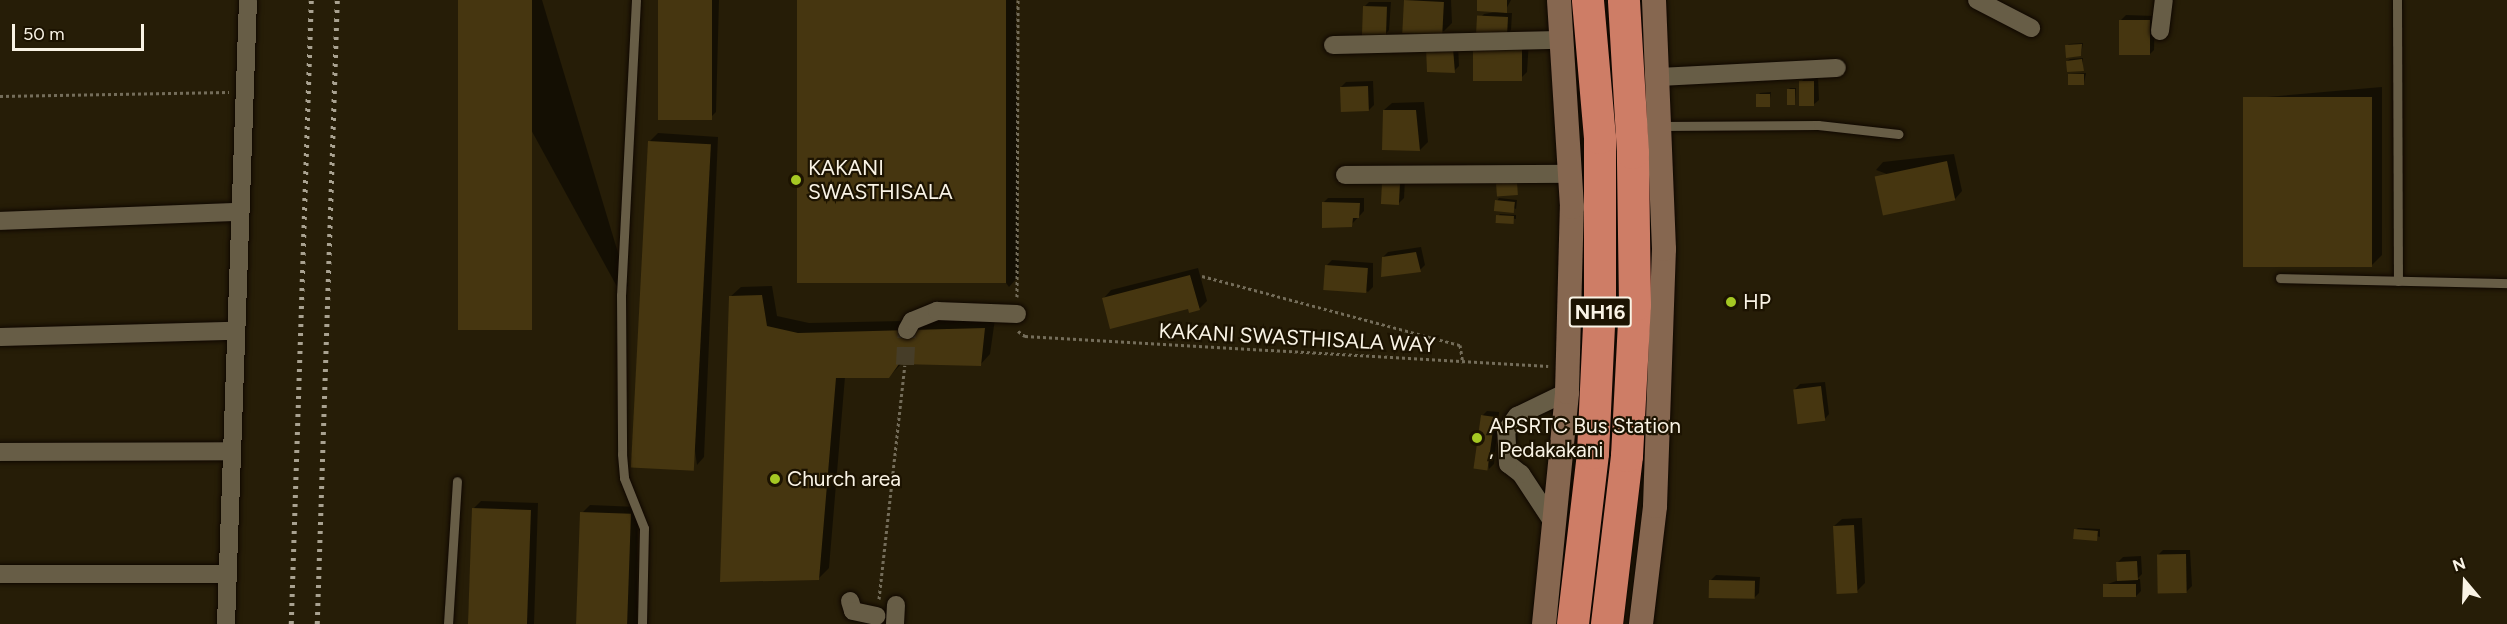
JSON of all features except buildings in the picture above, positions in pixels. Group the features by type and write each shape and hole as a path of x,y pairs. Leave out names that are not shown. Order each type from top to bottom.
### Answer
{"highway":[{"name":"NH16","path":"1573,624 1593,453 1600,303 1600,138 1588,0"},
{"name":"NH16","path":"1607,624 1628,456 1635,305 1633,153 1624,0"}],"main road":[{"path":"1544,624 1556,527 1568,367 1570,174 1559,0"},
{"path":"1641,624 1655,506 1665,249 1654,0"}],"street":[{"path":"226,624 238,212 248,0"},
{"path":"1977,0 2031,28"},
{"path":"2160,31 2164,0"},
{"path":"1333,45 1562,40"},
{"path":"1658,77 1837,68"},
{"path":"1345,175 1570,174"},
{"path":"0,221 238,212"},
{"path":"907,330 912,321 937,311 1017,314"},
{"path":"0,337 235,331"},
{"path":"1556,527 1521,474 1508,464 1506,430 1517,416 1567,392"},
{"path":"0,452 231,451"},
{"path":"0,574 227,574"},
{"path":"850,601 853,611 883,612 895,624"}],"lane":[{"path":"636,0 621,295 622,454 624,478 644,528 642,624"},
{"path":"2397,0 2398,281"},
{"path":"1661,126 1818,124 1898,134"},
{"path":"2280,278 2507,283"},
{"path":"448,624 457,481"}],"path":[{"path":"1017,314 1018,0"},
{"path":"0,96 244,91"},
{"path":"1202,276 1460,345 1463,363"},
{"name":"KAKANI SWASTHISALA WAY","path":"1017,314 1017,330 1025,336 1463,363 1568,367"},
{"path":"883,612 905,365"}],"tunnel":[{"path":"905,365 907,330"}],"railway":[{"path":"291,624 311,0"},
{"path":"317,624 337,0"}],"place":[{"name":"KAKANI SWASTHISALA","path":"796,180"},
{"name":"HP","path":"1731,302"},
{"name":"APSRTC Bus Station , Pedakakani","path":"1477,438"},
{"name":"Church area","path":"775,479"}]}
